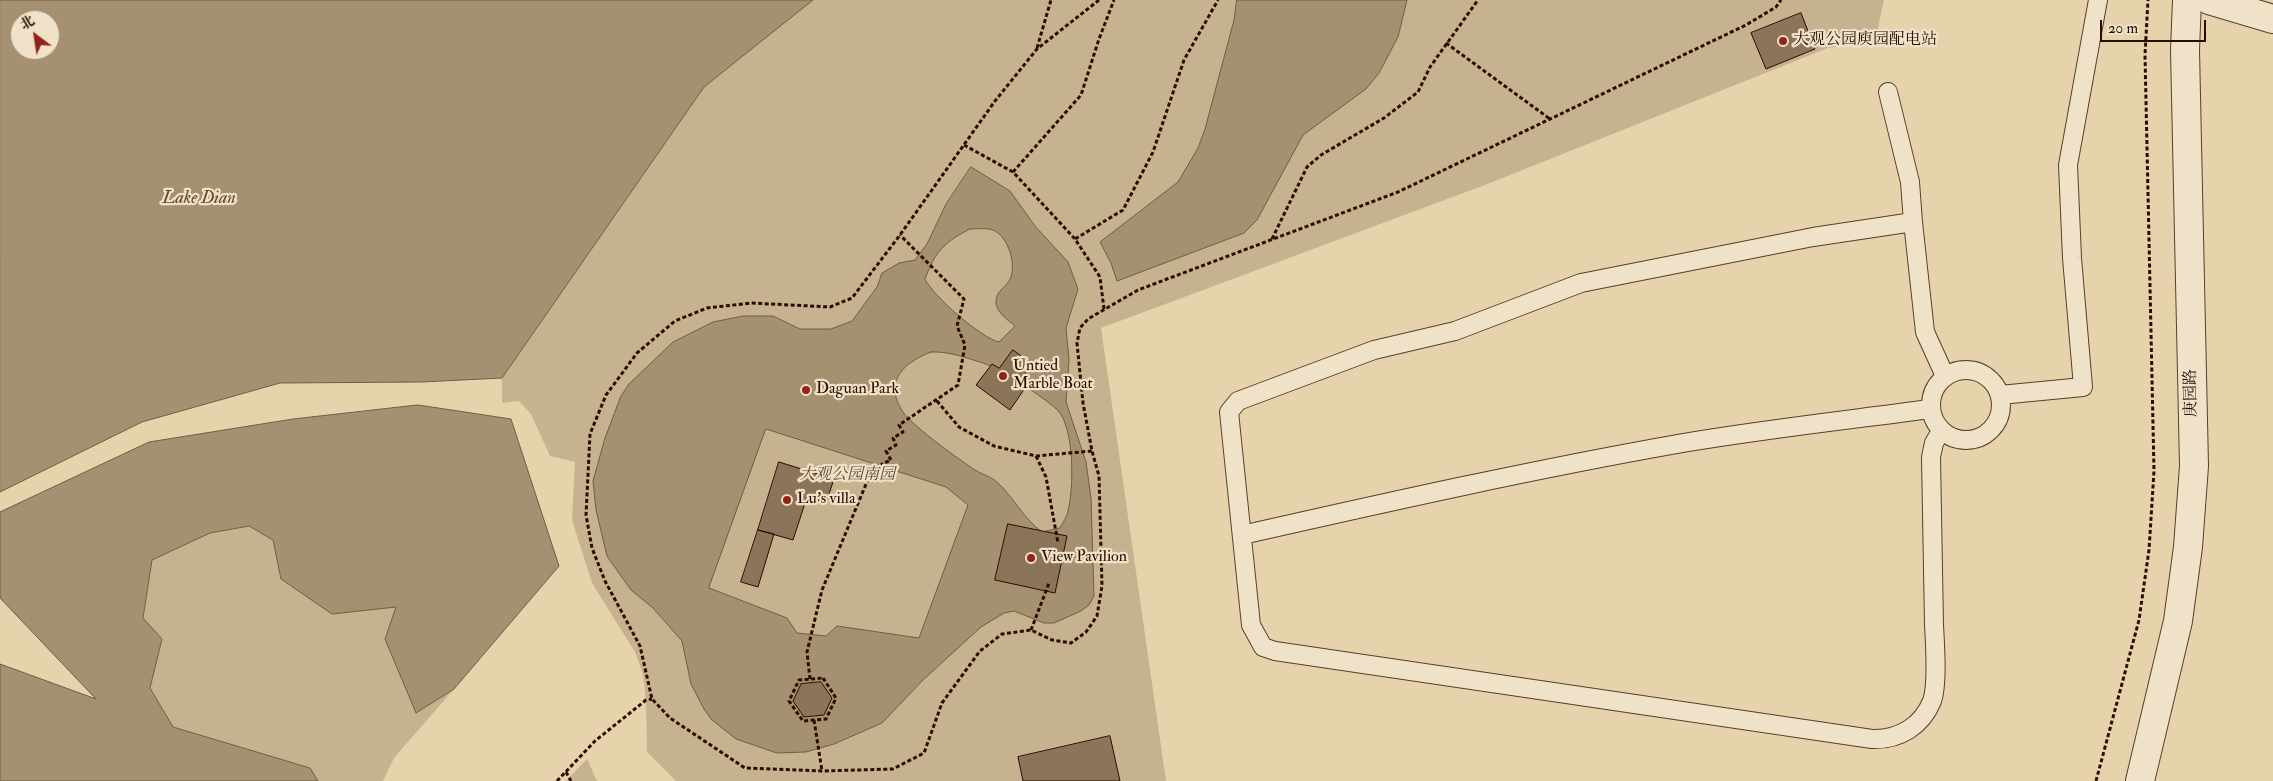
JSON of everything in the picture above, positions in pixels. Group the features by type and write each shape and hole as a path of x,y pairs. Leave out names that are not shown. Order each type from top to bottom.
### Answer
{"street":[{"name":"庚园路","path":"2140,781 2178,621 2188,548 2194,466 2186,0"},
{"path":"2209,0 2273,19"}],"lane":[{"path":"2000,395 2083,387 2072,258 2068,165 2098,0"},
{"path":"1888,92 1910,182 1912,222 1925,332 1945,376"},
{"path":"1912,222 1813,237 1581,283 1456,331 1374,350 1238,401 1229,412 1252,625 1263,647 1275,652 1885,739 1898,736 1920,721 1933,698 1935,658 1931,457 1934,443 1941,431"},
{"path":"1968,369 1980,372 1991,379 2000,395 2000,414 1995,425 1987,434 1976,439 1963,441 1951,438 1941,431 1930,409 1934,391 1945,376 1956,371 1968,369"},
{"path":"1242,535 1467,485 1672,445 1773,429 1930,409"}],"path":[{"path":"1037,49 1051,0"},
{"path":"1099,0 1037,49 995,101 900,235 852,298 830,307 751,303 707,308 675,321 637,353 606,395 590,434 586,515 592,548 605,582 640,646 652,699 670,718 745,768 822,771 893,769 924,753 942,703 980,651 1002,634 1032,630 1052,640 1071,643 1086,632 1097,616 1102,586 1099,476 1083,403 1077,343 1080,328 1088,319 1138,290 1398,192 1746,25 1776,7 1781,0"},
{"path":"1012,172 1081,96 1098,39 1114,0"},
{"path":"1075,239 1123,210 1153,152 1184,60 1218,0"},
{"path":"1272,240 1307,167 1321,155 1384,118 1418,92 1430,67 1478,0"},
{"path":"2096,781 2140,620 2149,550 2154,471 2145,55 2148,0"},
{"path":"1446,43 1550,119"},
{"path":"964,145 1012,172 1075,239 1100,276 1104,309"},
{"path":"810,679 807,652 813,634 822,590 869,477 885,469 882,464 891,460 886,452 896,445 893,438 903,432 898,424 937,401 958,385 965,345 957,326 964,299 900,235"},
{"path":"937,401 958,427 994,446 1036,456 1092,451"},
{"path":"1036,456 1046,477 1058,543"},
{"path":"1032,630 1049,583"},
{"path":"823,678 836,698 826,719 814,720 802,721 789,701 799,680 823,678"},
{"path":"557,781 595,741 646,700 652,699"},
{"path":"814,720 822,771"},
{"path":"566,772 571,781"}],"green space":[{"name":"大观公园南园","path":"813,0 1884,0 1875,41 1828,48 1485,185 1101,328 1166,781 676,781 647,752 646,700 643,674 635,652 592,583 572,520 575,462 550,456 531,414 519,401 502,403 502,378 704,87"},
{"path":"249,526 273,540 281,579 396,607 416,713 454,689 394,758 383,781 318,781 310,768 173,727 150,688 162,639 143,619 152,560 210,533"},
{"path":"587,759 597,781 566,781"}],"water":[{"name":"Lake Dian","path":"0,0 813,0 704,87 502,378 422,382 280,383 142,422 0,492"},
{"path":"1237,0 1407,0 1398,37 1379,73 1366,89 1303,135 1257,220 1244,233 1117,281 1111,263 1100,242 1178,182 1198,148 1205,129 1234,20"},
{"path":"971,167 1010,191 1035,226 1068,262 1078,289 1066,328 1069,360 1066,402 1086,462 1091,498 1094,596 1089,605 1081,611 1054,623 1044,623 1014,611 1004,613 981,627 923,680 882,723 834,744 806,752 777,753 736,739 712,720 704,709 691,684 682,641 653,608 631,590 607,556 596,510 593,481 605,438 621,396 629,384 673,342 713,322 743,316 773,316 800,329 831,329 852,321 877,287 882,273 899,263 915,260 927,244 946,204","holes":["970,229 989,229 995,231 1009,248 1012,263 1011,277 998,295 996,303 1001,313 1015,326 999,342 981,333 958,315 937,295 925,279 937,255 947,243","931,352 944,353 983,363 1024,385 1060,413 1068,433 1072,461 1070,501 1066,517 1060,528 1042,532 995,481 955,456 913,423 901,409 896,399 896,381 906,367","766,429 946,487 968,505 919,638 837,626 826,636 797,633 787,618 709,588"]},
{"path":"418,405 511,419 559,566 454,689 416,713 385,639 396,607 332,614 281,579 273,540 249,526 210,533 152,560 143,618 162,639 150,688 173,727 310,768 318,781 0,781 0,664 96,699 0,598 0,512 149,442 293,419"}],"building":[{"name":"大观公园庾园配电站","path":"1801,13 1815,49 1766,69 1751,33"},
{"name":"Untied Marble Boat","path":"1013,350 1032,364 1018,383 1025,388 1010,410 976,385 992,364 999,368"},
{"name":"Lu's villa","path":"779,462 834,479 826,503 807,497 793,540 758,530"},
{"name":"View Pavilion","path":"1008,524 1067,536 1055,593 995,580"},
{"path":"758,530 774,534 758,587 741,582"},
{"path":"821,682 832,698 824,715 804,717 793,701 801,684"},
{"path":"1110,736 1120,781 1023,781 1018,757"}],"place":[{"name":"大观公园庾园配电站","path":"1783,41"},
{"name":"Untied Marble Boat","path":"1003,376"},
{"name":"Daguan Park","path":"806,390"},
{"name":"Lu's villa","path":"787,500"},
{"name":"View Pavilion","path":"1031,558"}]}
